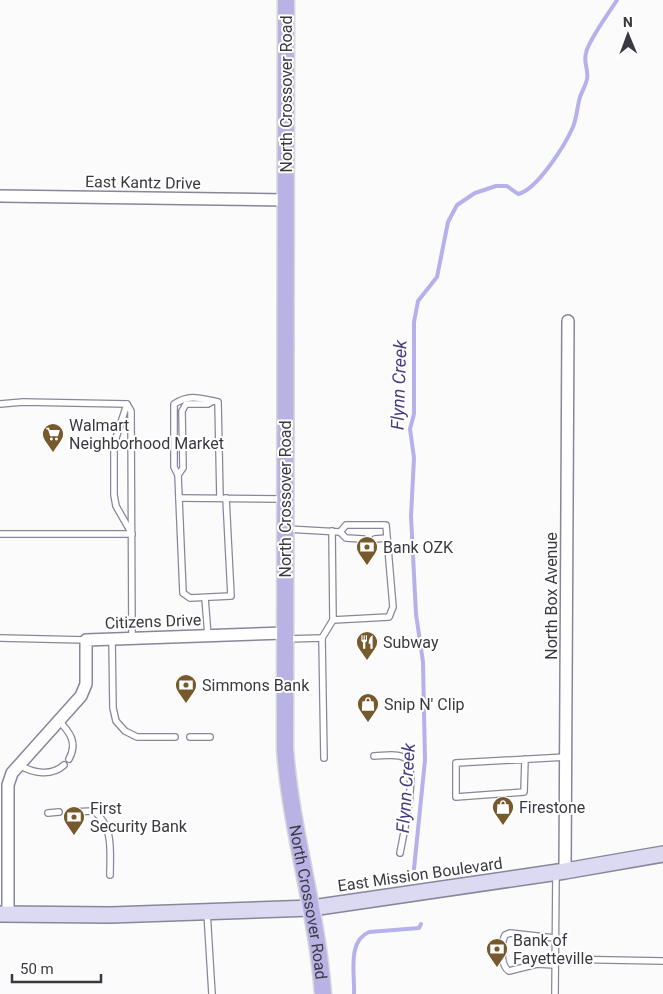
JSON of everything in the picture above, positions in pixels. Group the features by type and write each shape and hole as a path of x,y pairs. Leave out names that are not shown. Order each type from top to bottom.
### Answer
{"main road":[{"name":"North Crossover Road","path":"286,0 285,749 288,785 312,908 323,994"},
{"name":"East Mission Boulevard","path":"4,914 111,915 312,908 561,872 663,854"}],"street":[{"name":"East Kantz Drive","path":"0,196 285,200"},
{"name":"North Box Avenue","path":"561,872 566,757 568,321"},
{"name":"Citizens Drive","path":"4,914 4,863 8,785 18,764 81,696 86,684 86,640 208,636 284,636"}],"lane":[{"path":"183,398 209,398 213,401 218,402 231,596 190,598 183,593 178,474 174,467 174,404 183,398"},
{"path":"178,474 183,468 182,411 186,404 208,404 213,401"},
{"path":"0,404 23,402 128,404"},
{"path":"128,404 131,411 132,638"},
{"path":"128,404 114,444 114,495 116,506 132,534"},
{"path":"179,498 285,499"},
{"path":"333,620 389,617 393,607 386,525 346,525 340,532"},
{"path":"284,529 340,532 346,538 363,539"},
{"path":"324,758 322,638 333,620 332,531"},
{"path":"0,534 132,534"},
{"path":"375,539 387,538"},
{"path":"205,598 208,636"},
{"path":"284,636 322,638"},
{"path":"0,638 86,640"},
{"path":"112,639 113,708 116,721 125,731 137,737 175,737"},
{"path":"58,720 72,738 72,752 69,760"},
{"path":"190,737 210,737"},
{"path":"374,756 398,756 406,759 410,766 409,801 400,853"},
{"path":"525,759 524,792 456,797 456,763 525,759 566,757"},
{"path":"18,764 30,771 44,772 58,770 64,765"},
{"path":"70,812 94,811 102,818 109,837 110,875"},
{"path":"48,813 59,812"},
{"path":"555,994 556,938 561,872"},
{"path":"207,912 212,994"},
{"path":"556,938 510,933 505,935 503,939 503,964 509,971 555,962 663,960"}],"waterway":[{"name":"Flynn Creek","path":"414,869 425,760 423,662 416,614 411,516 414,458 410,429 414,414 414,322 418,301 437,277 448,222 457,205 475,193 496,186 507,186 518,194 525,191 550,166 573,127 587,76 585,57 588,48 617,0"},
{"name":"Flynn Creek","path":"354,994 355,950 362,936 369,932 419,928 421,924"}],"place":[{"name":"Walmart Neighborhood Market","path":"53,453"},
{"name":"Bank OZK","path":"367,566"},
{"name":"Subway","path":"367,661"},
{"name":"Simmons Bank","path":"186,704"},
{"name":"Snip N' Clip","path":"368,723"},
{"name":"Firestone","path":"503,826"},
{"name":"First Security Bank","path":"74,836"},
{"name":"Bank of Fayetteville","path":"497,968"}]}
